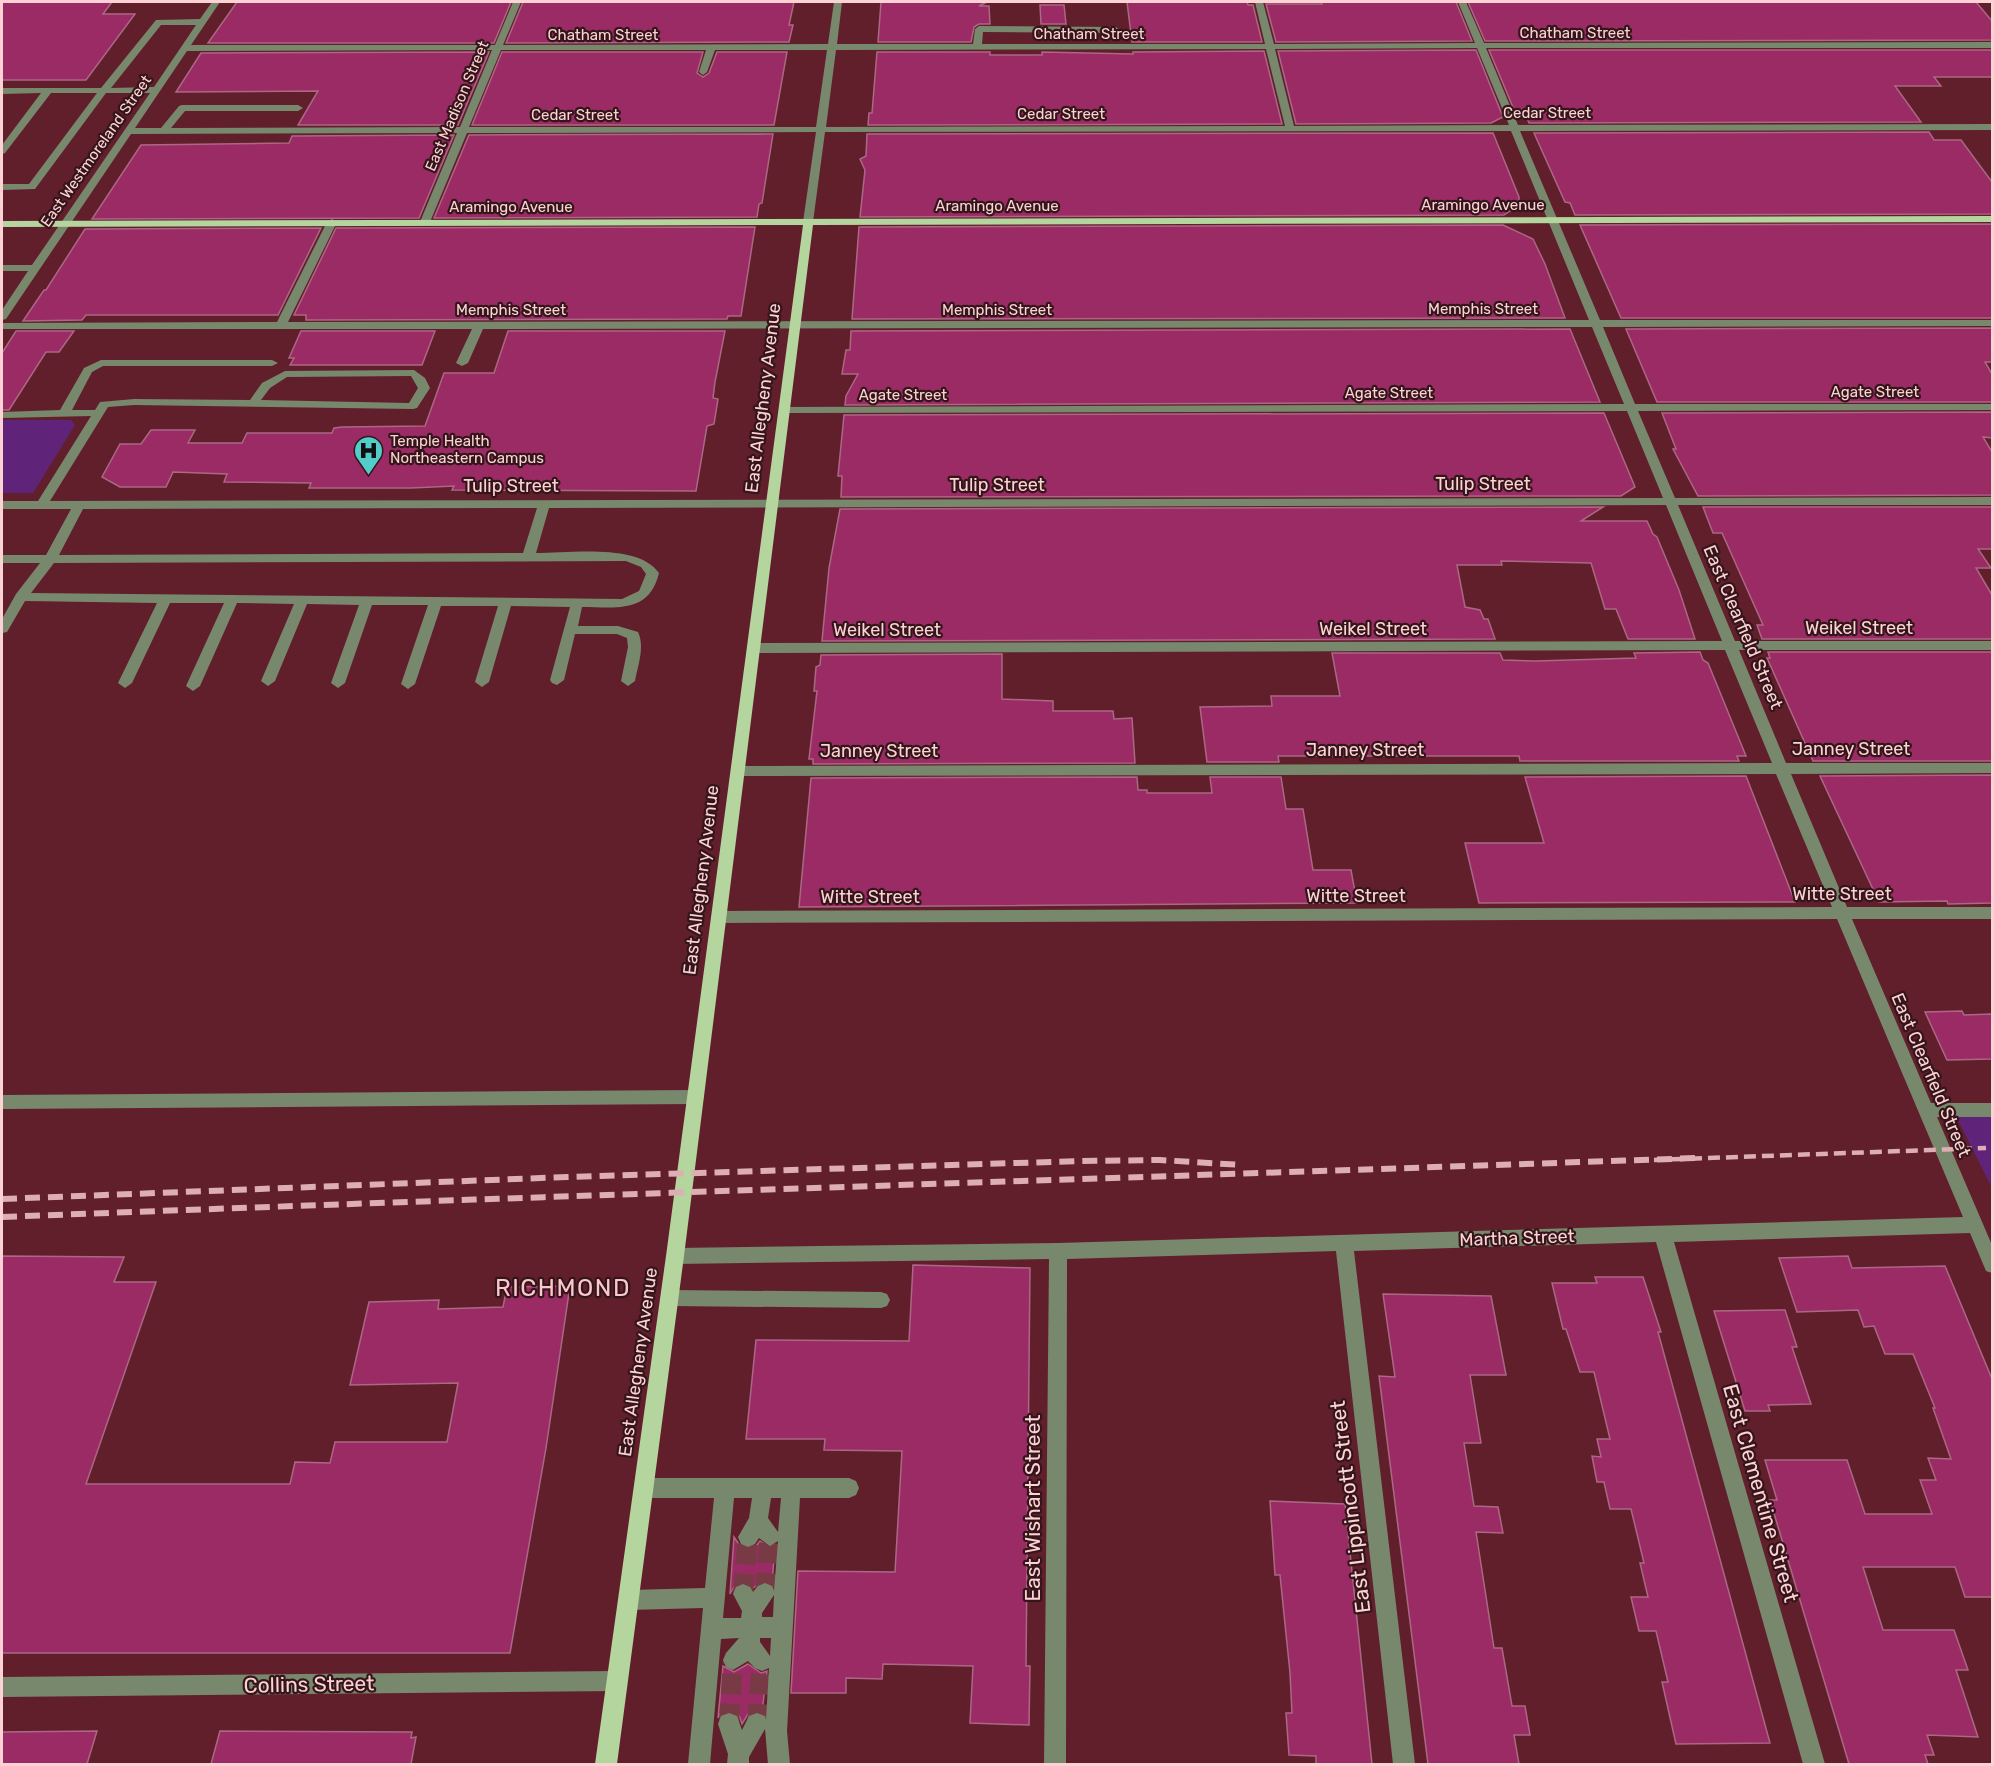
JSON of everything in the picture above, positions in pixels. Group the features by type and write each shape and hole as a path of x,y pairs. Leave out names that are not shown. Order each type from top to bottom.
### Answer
{"main road":[{"name":"Aramingo Avenue","path":"2,224 1992,219"},
{"name":"East Allegheny Avenue","path":"606,1764 670,1298 808,222"}],"street":[{"name":"East Westmoreland Street","path":"2,316 216,2"},
{"name":"East Madison Street","path":"424,222 517,2"},
{"name":"East Allegheny Avenue","path":"808,222 838,2"},
{"path":"1259,2 1290,128"},
{"name":"East Clearfield Street","path":"1462,2 1842,914 1992,1265"},
{"path":"2,187 32,187 103,91 159,22 202,22"},
{"path":"977,48 979,29 1116,30"},
{"name":"Chatham Street","path":"185,48 1992,45"},
{"path":"703,72 711,48"},
{"path":"2,91 156,90"},
{"path":"2,151 48,91"},
{"path":"164,131 182,108 298,108"},
{"name":"Cedar Street","path":"129,131 1992,128"},
{"path":"281,326 332,222"},
{"path":"2,268 34,268"},
{"name":"Memphis Street","path":"2,326 1992,323"},
{"path":"462,363 479,325"},
{"path":"64,413 88,370 100,363 272,363"},
{"path":"42,505 104,404 134,402 254,404 413,406 424,388 422,380 414,373 285,374 270,381 260,391 254,404"},
{"name":"Agate Street","path":"785,410 1992,407"},
{"path":"2,415 99,412"},
{"name":"Tulip Street","path":"2,506 1992,501"},
{"path":"528,558 544,504"},
{"path":"2,629 21,597 50,559 79,505"},
{"path":"2,559 627,557 645,564 653,573 649,589 638,600 622,603 21,597"},
{"path":"124,683 165,599"},
{"path":"194,686 232,600"},
{"path":"268,681 302,600"},
{"path":"338,683 367,601"},
{"path":"408,684 436,602"},
{"path":"482,682 506,602"},
{"path":"557,680 577,603"},
{"path":"570,630 618,630 633,635 635,647 628,681"},
{"name":"Weikel Street","path":"754,648 1992,645"},
{"name":"Janney Street","path":"738,771 1992,768"},
{"name":"Witte Street","path":"719,917 1992,914"},
{"path":"2,1102 696,1097"},
{"path":"1926,1110 1992,1110"},
{"name":"Martha Street","path":"675,1256 1058,1251 1975,1225"},
{"name":"East Clementine Street","path":"1663,1234 1814,1764"},
{"name":"East Lippincott Street","path":"1344,1243 1404,1764"},
{"name":"East Wishart Street","path":"1054,1764 1058,1251"},
{"path":"670,1298 881,1299"},
{"path":"644,1488 849,1488"},
{"path":"699,1764 725,1488"},
{"path":"759,1531 763,1488"},
{"path":"780,1764 776,1731 791,1488"},
{"path":"733,1660 751,1627 765,1593"},
{"path":"629,1600 715,1598"},
{"path":"712,1629 781,1627"},
{"name":"Collins Street","path":"2,1687 617,1681"},
{"path":"729,1724 739,1759"},
{"path":"739,1759 757,1724"}],"shaded area":[{"path":"2,420 71,420 75,425 33,493 2,493"},
{"path":"1992,1115 1992,1188 1956,1116"}],"building":[{"path":"2,2 112,2 103,14 135,14 86,80 2,80"},
{"path":"237,2 511,2 494,43 208,43"},
{"path":"523,2 794,2 789,25 793,25 789,42 506,43"},
{"path":"881,2 987,2 979,6 989,6 990,24 979,24 974,27 971,42 878,42"},
{"path":"1127,2 1247,2 1248,5 1253,5 1262,42 1132,42"},
{"path":"1321,2 1456,2 1472,41 1276,42 1266,4 1322,4"},
{"path":"1468,2 1976,2 1992,21 1992,40 1485,41"},
{"path":"1040,5 1064,5 1066,24 1041,24"},
{"path":"1476,50 1503,117 1491,123 1296,124 1278,51"},
{"path":"1489,50 1992,50 1992,77 1934,77 1941,86 1895,86 1921,122 1529,123 1523,109 1515,112"},
{"path":"1264,51 1282,124 868,125 869,113 872,113 877,52 990,52 990,55 1042,55 1042,52 1133,54 1133,52"},
{"path":"489,52 458,125 298,125 318,91 176,92 201,53"},
{"path":"502,52 703,52 697,73 703,77 709,73 717,52 787,52 774,125 472,125"},
{"path":"1929,132 1934,140 1961,140 1992,182 1992,214 1575,215 1570,203 1565,202 1534,133"},
{"path":"1493,133 1519,197 1519,205 1504,215 860,217 865,170 860,159 866,156 867,134"},
{"path":"773,134 762,203 759,204 757,217 434,218 469,135"},
{"path":"454,135 419,218 92,219 141,145 289,143 292,136"},
{"path":"1992,224 1992,318 1621,318 1580,225"},
{"path":"1503,225 1533,239 1565,318 852,319 859,227"},
{"path":"755,227 741,316 728,316 727,319 306,320 306,315 294,315 336,228"},
{"path":"321,228 278,315 86,315 82,320 23,321 85,229"},
{"path":"1992,328 1992,362 1985,362 1992,374 1992,402 1657,402 1626,329"},
{"path":"1570,329 1600,402 845,405 846,396 858,374 842,374 846,350 850,350 851,331"},
{"path":"16,331 74,331 59,352 46,352 9,410 2,410 2,353"},
{"path":"301,331 435,331 422,365 290,365 294,358 289,358"},
{"path":"508,331 725,331 713,398 718,399 714,424 707,426 696,491 452,490 454,486 309,488 311,483 224,482 227,474 173,472 166,487 120,487 102,477 120,444 141,444 151,430 195,430 188,443 242,443 247,433 332,433 334,428 342,427 425,426 444,373 494,373"},
{"path":"1992,412 1992,438 1983,437 1992,452 1992,495 1698,496 1673,449 1676,449 1662,413"},
{"path":"1604,413 1635,487 1621,496 841,497 842,476 838,476 844,415"},
{"path":"1603,507 1581,521 1647,521 1653,534 1657,537 1679,590 1695,639 1628,639 1616,609 1605,609 1591,563 1501,561 1502,565 1457,565 1465,607 1480,610 1484,619 1488,619 1495,639 822,641 829,568 840,509"},
{"path":"1703,507 1992,507 1992,549 1978,549 1991,568 1976,568 1992,595 1992,639 1762,639 1757,625 1763,625 1722,533 1713,533"},
{"path":"1700,652 1703,660 1708,663 1746,756 1737,756 1739,761 1520,761 1519,756 1278,756 1279,762 1207,762 1200,707 1272,706 1271,696 1340,696 1332,653 1500,653 1503,660 1536,661 1636,658 1634,653"},
{"path":"1768,652 1992,652 1992,761 1813,761 1767,658 1770,658"},
{"path":"1002,654 1002,699 1053,701 1053,711 1113,711 1114,719 1132,718 1135,763 813,764 813,759 809,759 817,691 814,691 816,667 820,665 821,655"},
{"path":"1992,775 1992,903 1948,904 1947,901 1879,902 1820,776"},
{"path":"1746,776 1795,902 1479,903 1465,843 1544,843 1525,777"},
{"path":"1137,777 1138,790 1147,790 1147,793 1212,793 1210,777 1281,777 1286,809 1303,809 1313,870 1351,870 1357,903 799,907 811,778"},
{"path":"1962,1011 1964,1015 1992,1014 1992,1059 1947,1060 1925,1012"},
{"path":"2,1256 124,1257 114,1282 156,1282 86,1484 290,1484 295,1462 330,1463 335,1442 447,1442 458,1383 350,1385 369,1302 439,1300 438,1309 503,1307 507,1287 570,1286 546,1448 510,1653 2,1653"},
{"path":"1848,1256 1852,1268 1945,1266 1992,1379 1992,1597 1965,1597 1955,1567 1863,1567 1883,1630 1954,1630 1968,1670 1956,1670 1978,1737 1927,1735 1934,1755 1925,1755 1928,1764 1849,1764 1770,1500 1777,1500 1765,1460 1847,1460 1865,1514 1932,1514 1920,1480 1936,1480 1928,1458 1951,1459 1933,1408 1935,1408 1913,1354 1885,1354 1874,1326 1864,1327 1858,1310 1797,1312 1779,1258"},
{"path":"913,1265 1030,1268 1026,1666 1030,1666 1029,1725 970,1723 973,1666 883,1664 882,1679 846,1678 846,1693 791,1693 798,1571 895,1572 902,1451 824,1450 825,1439 746,1439 756,1340 909,1341"},
{"path":"1595,1277 1643,1277 1661,1332 1658,1332 1770,1743 1676,1744 1662,1682 1668,1682 1656,1631 1639,1631 1631,1597 1648,1597 1640,1563 1644,1563 1631,1509 1610,1509 1604,1482 1597,1482 1592,1456 1601,1457 1597,1439 1610,1439 1594,1372 1580,1372 1566,1329 1563,1329 1552,1283 1597,1283"},
{"path":"1383,1294 1491,1296 1506,1375 1470,1375 1481,1443 1464,1443 1474,1506 1498,1507 1503,1533 1476,1532 1494,1648 1502,1648 1512,1706 1525,1706 1530,1735 1514,1735 1519,1764 1428,1764 1379,1376 1395,1377"},
{"path":"1785,1310 1797,1347 1792,1347 1811,1404 1768,1405 1770,1411 1745,1411 1714,1311"},
{"path":"1270,1501 1345,1504 1372,1764 1316,1764 1316,1756 1289,1755 1286,1713 1292,1713 1290,1673 1280,1575 1275,1575"},
{"path":"734,1537 740,1546 747,1549 756,1546 760,1541 770,1548 775,1545 772,1584 764,1581 753,1588 742,1582 735,1585 730,1594"},
{"path":"748,1664 761,1673 767,1671 762,1712 756,1711 748,1714 742,1724 739,1715 730,1711 720,1714 718,1718 723,1666 734,1672"},
{"path":"97,1731 87,1764 2,1764 2,1732"},
{"path":"220,1731 412,1732 411,1738 416,1737 411,1764 211,1764"}],"tunnel":[{"path":"765,1593 770,1536"},
{"path":"743,1594 748,1537"},
{"path":"729,1724 733,1660"},
{"path":"757,1724 762,1661"}],"railway":[{"path":"1654,1160 1986,1148"},
{"path":"2,1217 1697,1158"},
{"path":"2,1199 568,1177 1081,1161 1160,1160 1242,1165"}],"place":[{"name":"Temple Health Northeastern Campus","path":"369,476"}],"district":[{"name":"RICHMOND","path":"563,1288"}]}
